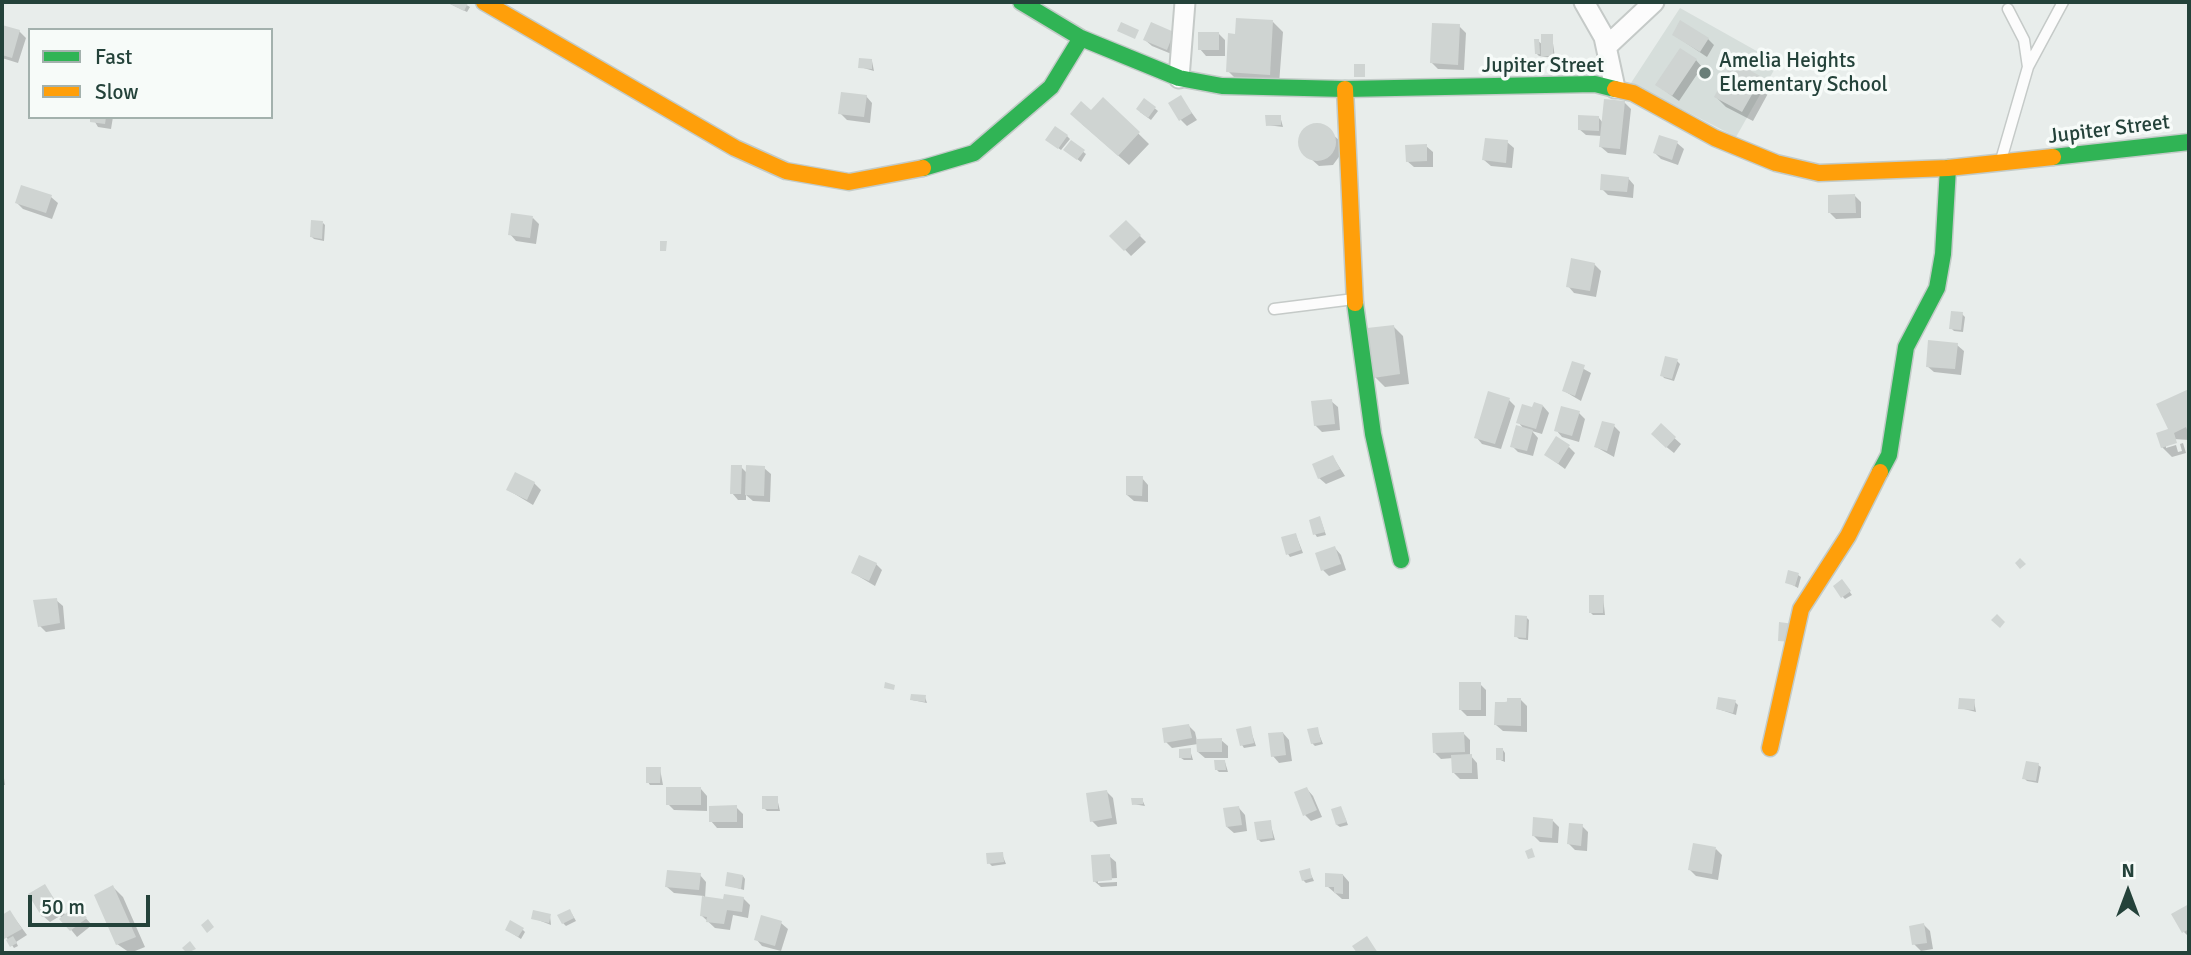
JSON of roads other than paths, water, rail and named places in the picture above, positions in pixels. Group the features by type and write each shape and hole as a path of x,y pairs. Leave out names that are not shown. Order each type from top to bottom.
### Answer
{"street":[{"path":"484,2 735,148 786,171 849,182 908,173 974,153 1051,87 1082,38"},
{"name":"Jupiter Street","path":"1021,2 1082,38 1179,78 1222,86 1345,89 1595,84 1633,93 1715,138 1776,163 1819,173 1948,168 2189,142"},
{"path":"1179,78 1185,2"},
{"path":"1584,2 1606,47 1615,88"},
{"path":"1606,47 1654,2"},
{"path":"1345,89 1354,299 1373,434 1401,560"},
{"path":"1770,748 1801,609 1848,536 1889,455 1906,347 1937,288 1943,254 1948,168"}],"lane":[{"path":"2000,163 2028,67 2063,2"},
{"path":"2008,9 2024,40 2028,67"},
{"path":"1274,309 1354,299"}],"place":[{"name":"Amelia Heights Elementary School","path":"1705,73"}]}
